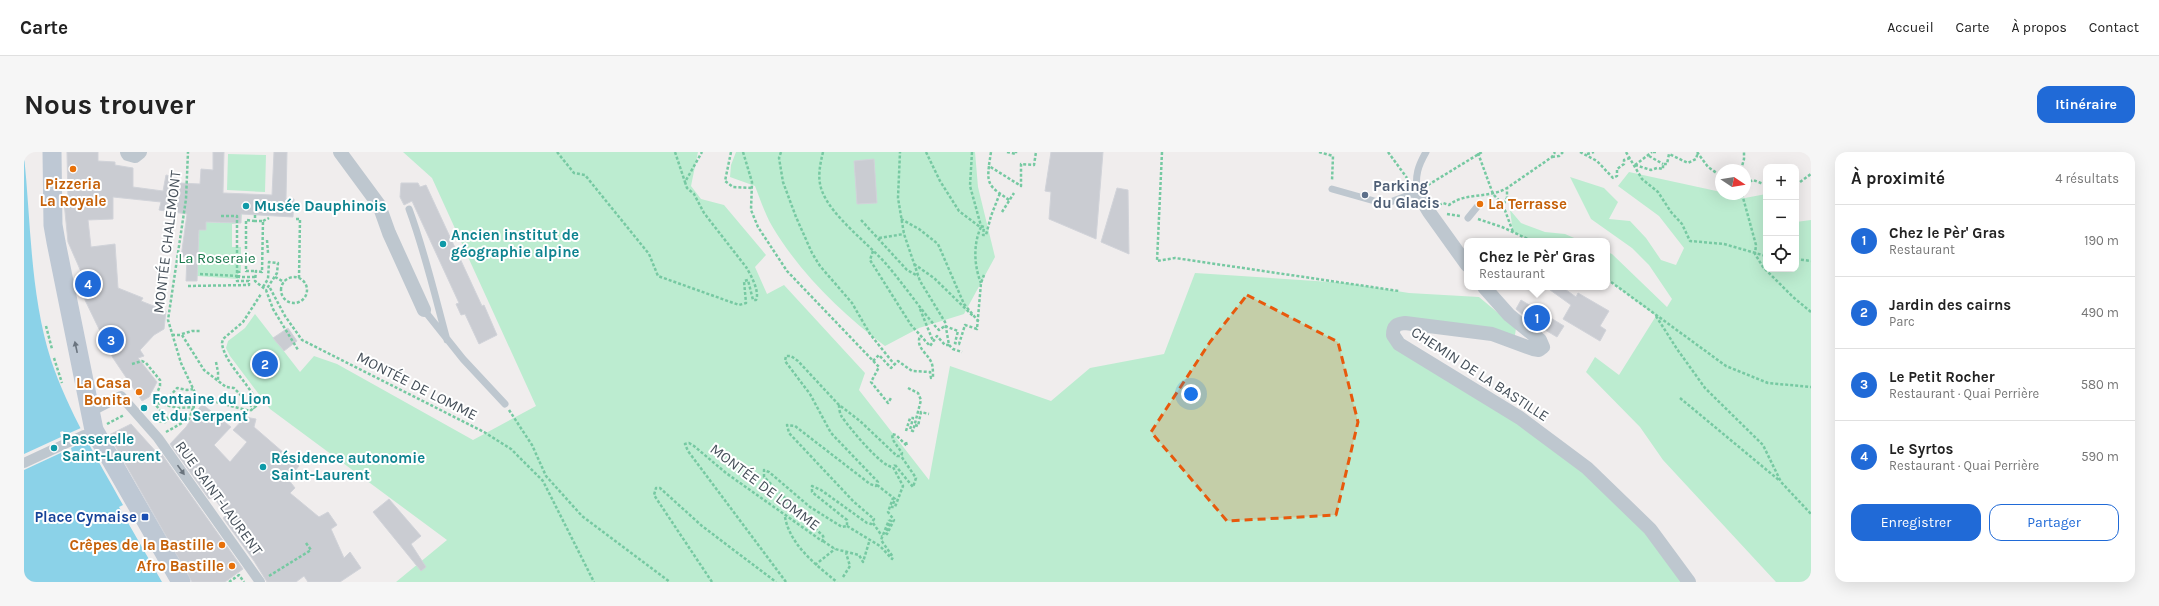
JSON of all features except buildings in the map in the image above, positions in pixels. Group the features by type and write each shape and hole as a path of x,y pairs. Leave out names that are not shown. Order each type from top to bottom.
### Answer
{"main road":[{"path":"52,152 53,224 94,430 181,582"}],"street":[{"path":"127,152 128,154 135,156 140,152"},
{"path":"340,152 379,205 389,233 424,310"},
{"path":"1418,192 1428,212 1464,261"},
{"name":"CHEMIN DE LA BASTILLE","path":"1487,290 1509,315 1540,340 1543,347 1539,350 1533,349 1492,334 1405,323 1397,324 1393,328 1393,335 1399,344 1520,418 1587,468 1650,529 1689,582"},
{"name":"RUE SAINT-LAURENT","path":"90,412 121,396 158,438 260,582"},
{"path":"24,463 84,435"}],"lane":[{"path":"1332,189 1386,204 1418,192 1416,178 1418,166 1426,152"},
{"path":"1468,218 1477,207"},
{"path":"409,209 424,249 429,275 448,340"},
{"path":"424,310 448,340 505,404"}],"path":[{"name":"MONTÉE CHALEMONT","path":"188,152 186,199 168,320 181,363 197,397"},
{"path":"557,152 574,173 585,175 649,254 658,276 739,304 746,303 744,281 748,280 753,300 756,300 757,295 752,276 704,214 694,194 687,188 675,152"},
{"path":"685,182 702,152"},
{"path":"730,152 725,181 733,187 752,188"},
{"path":"743,152 752,188 750,203 752,216 782,265 816,303 879,367 871,382 888,403 891,398"},
{"path":"781,152 779,158 783,182 812,253 820,266 852,303 870,334 894,364"},
{"path":"823,152 819,178 824,197 886,264 939,330 945,326"},
{"path":"900,152 898,198 904,234 918,277 946,322 945,326 949,345"},
{"path":"926,152 940,181 959,211 981,227 984,227 982,235 986,235 990,216 1000,193"},
{"path":"972,152 970,186 981,227 974,247 977,274 981,285"},
{"path":"991,152 988,182 1009,200"},
{"path":"1007,152 1016,154 1016,152"},
{"path":"989,166 1021,186 1021,164 1034,165 1036,152"},
{"path":"1162,152 1157,261 1175,258 1399,292"},
{"path":"1319,152 1333,156 1332,189"},
{"path":"1388,152 1418,192 1482,152"},
{"path":"1428,212 1443,203 1449,205 1456,199 1462,197 1493,194 1507,188 1552,157 1555,152"},
{"path":"1552,157 1559,156 1563,152"},
{"path":"1580,152 1586,154 1608,171 1613,178 1617,176 1617,169 1624,164 1624,160 1630,158"},
{"path":"1586,154 1594,152"},
{"path":"1626,152 1642,179 1658,192 1665,201 1690,241 1724,244 1763,255"},
{"path":"1635,165 1642,158 1649,156 1652,152 1657,152"},
{"path":"1649,156 1663,164 1668,164 1670,153 1688,163 1696,159 1698,152"},
{"path":"1698,152 1708,167 1715,172"},
{"path":"1742,164 1744,152"},
{"path":"1478,154 1493,194 1503,205 1513,232"},
{"path":"1635,165 1651,170 1657,168 1663,169 1663,164"},
{"path":"1799,183 1811,174"},
{"path":"1751,181 1753,180 1763,184"},
{"path":"1503,205 1506,198 1507,188"},
{"path":"1002,212 1014,193"},
{"path":"1744,200 1756,245 1756,254 1762,266 1793,297 1811,312"},
{"path":"1428,212 1468,218 1494,224 1526,238"},
{"path":"255,215 255,221"},
{"path":"188,286 249,285 249,281 237,281 237,216 221,216"},
{"path":"263,221 262,272 246,271 246,220 263,221 270,218"},
{"path":"296,219 300,219 299,279"},
{"path":"901,219 919,229 938,244 964,304 979,322"},
{"path":"861,220 907,270 918,277"},
{"path":"878,238 904,234"},
{"path":"267,240 268,253"},
{"path":"263,247 267,246"},
{"path":"873,251 870,260 911,325 920,336 930,346 937,336 945,345 949,345 953,349 962,352"},
{"path":"1799,259 1811,261"},
{"path":"263,287 268,279 269,262 278,263 275,277 266,290"},
{"path":"914,264 934,278 954,300 979,322"},
{"path":"200,274 237,274 239,272 240,277 255,277"},
{"path":"256,272 255,281 266,290 278,319 298,350"},
{"path":"945,326 958,332 955,343 958,344 965,325 977,329 979,322 981,285 984,275"},
{"path":"275,277 284,282"},
{"path":"289,279 299,279 304,283 307,291 303,299 296,303 288,302 282,296 281,288 284,282 289,279"},
{"path":"1610,281 1711,357 1738,372 1768,383 1811,387"},
{"name":"MONTÉE DE LOMME","path":"270,288 282,312 302,340 500,442 515,453 543,481 594,582"},
{"path":"254,409 256,400 231,365 222,343 223,339 243,322 262,294"},
{"path":"918,305 933,342"},
{"path":"278,319 285,316"},
{"path":"1656,316 1677,349 1705,388 1763,445 1781,482"},
{"path":"46,326 52,349"},
{"path":"172,335 182,334 189,331 200,331"},
{"path":"182,334 204,370 226,387 234,388 254,409"},
{"path":"873,361 879,355 891,368 898,361 912,370 930,372 931,378 933,377 932,363 921,349 919,340 920,336"},
{"path":"838,404 842,417 864,442 886,465 893,467 896,465 913,487 915,485 915,476 901,456 896,455 860,421 838,404 798,361 791,356 786,356 785,361 810,394 831,433 874,477 877,485 895,499 892,507 894,508 903,486 893,467"},
{"path":"54,358 62,383"},
{"path":"132,364 142,361 146,363 160,380 160,386 153,402"},
{"path":"216,362 218,382"},
{"path":"163,404 177,388 187,390 193,389"},
{"path":"906,431 910,418 913,418 910,430 913,431 921,397 918,393 908,388"},
{"path":"165,433 189,419 195,407 197,397 247,410 254,409"},
{"path":"1680,398 1781,482 1811,514"},
{"path":"153,402 178,408 195,407"},
{"path":"153,402 168,419 165,422 159,421"},
{"path":"505,404 532,445 546,476 582,516 670,582"},
{"path":"178,408 178,413 189,419"},
{"path":"915,425 918,426 921,412 929,414"},
{"path":"877,485 875,486 867,482 795,426 787,425 789,433 854,502 872,518 873,523 882,536"},
{"path":"901,456 902,451 892,436 894,434 898,436 907,446 906,442"},
{"name":"MONTÉE DE LOMME","path":"786,582 688,451 685,444 689,443 694,446 726,473 818,540 823,541 823,536 764,477 764,470 769,472 795,496 825,518 844,528 847,526 847,520 814,494 811,487 816,487 867,523 873,523"},
{"path":"543,481 546,476"},
{"path":"712,582 654,494 656,488 660,488 702,526 776,582"},
{"path":"847,526 880,546 892,558 893,557 890,551 881,540 889,520 891,521 886,533 887,534 894,520 888,512 893,498"},
{"path":"785,516 789,531 815,565 837,582"},
{"path":"823,541 835,549 859,556 863,562 870,539"},
{"path":"260,582 311,550 306,543"},
{"path":"815,565 835,549"},
{"path":"843,577 850,566 846,552"},
{"path":"229,582 239,574 244,582"}],"highlighted area":[{"path":"1247,295 1338,342 1358,422 1336,515 1227,521 1151,432 1210,342"}],"green space":[{"path":"403,152 698,152 691,186 701,199 724,205 766,255 755,267 767,294 784,285 865,373 859,390 929,480 950,366 1051,401 1090,368 1164,354 1195,273 1346,283 1409,293 1479,297 1516,328 1515,335 1405,323 1393,335 1587,468 1689,582 396,582 447,540 270,409 230,356 226,348 228,341 245,328 255,314 300,372 314,356 337,364 473,440 536,406 432,178"},
{"path":"736,152 975,152 978,187 995,257 964,314 919,328 885,346 837,306 795,260 769,221 755,186 730,177 731,165"},
{"path":"228,154 266,155 265,192 227,190"},
{"path":"1629,172 1715,191 1715,200 1751,200 1751,197 1763,195 1763,272 1799,272 1799,222 1811,220 1811,582 1776,582 1663,460 1640,427 1586,372 1595,357 1619,375 1656,316 1610,281 1610,253 1667,307 1672,299 1649,265 1632,248 1591,219 1570,177 1604,188 1618,202 1609,219 1630,221 1646,238 1661,260 1676,265 1684,248 1659,216 1618,186"},
{"path":"1510,210 1521,223 1545,232 1565,234 1574,238 1526,238 1513,232"},
{"name":"La Roseraie","path":"221,213 242,214 241,223 232,224 232,247 241,247 241,273 238,273 238,279 197,276 199,230 206,222 220,223"}],"water":[{"path":"24,155 35,284 44,335 51,360 74,416 123,505 119,507 162,582 24,582"}],"pier":[{"name":"Passerelle Saint-Laurent","path":"81,428 87,440 71,448 72,452 68,453 67,450 24,470 24,454 61,437 60,432 63,431 65,435"}],"place":[{"name":"Pizzeria La Royale","path":"73,169"},
{"name":"Parking du Glacis","path":"1365,195"},
{"name":"La Terrasse","path":"1480,204"},
{"name":"Musée Dauphinois","path":"246,206"},
{"name":"Ancien institut de géographie alpine","path":"443,244"},
{"name":"Le Syrtos","path":"88,284"},
{"name":"Chez le Pèr' Gras","path":"1537,318"},
{"name":"Le Petit Rocher","path":"111,340"},
{"name":"Jardin des cairns","path":"265,364"},
{"name":"La Casa Bonita","path":"139,392"},
{"name":"Fontaine du Lion et du Serpent","path":"144,408"},
{"name":"Passerelle Saint-Laurent","path":"54,448"},
{"name":"Résidence autonomie Saint-Laurent","path":"263,467"},
{"name":"Place Cymaise","path":"145,517"},
{"name":"Crêpes de la Bastille","path":"222,545"},
{"name":"Afro Bastille","path":"232,566"}]}
